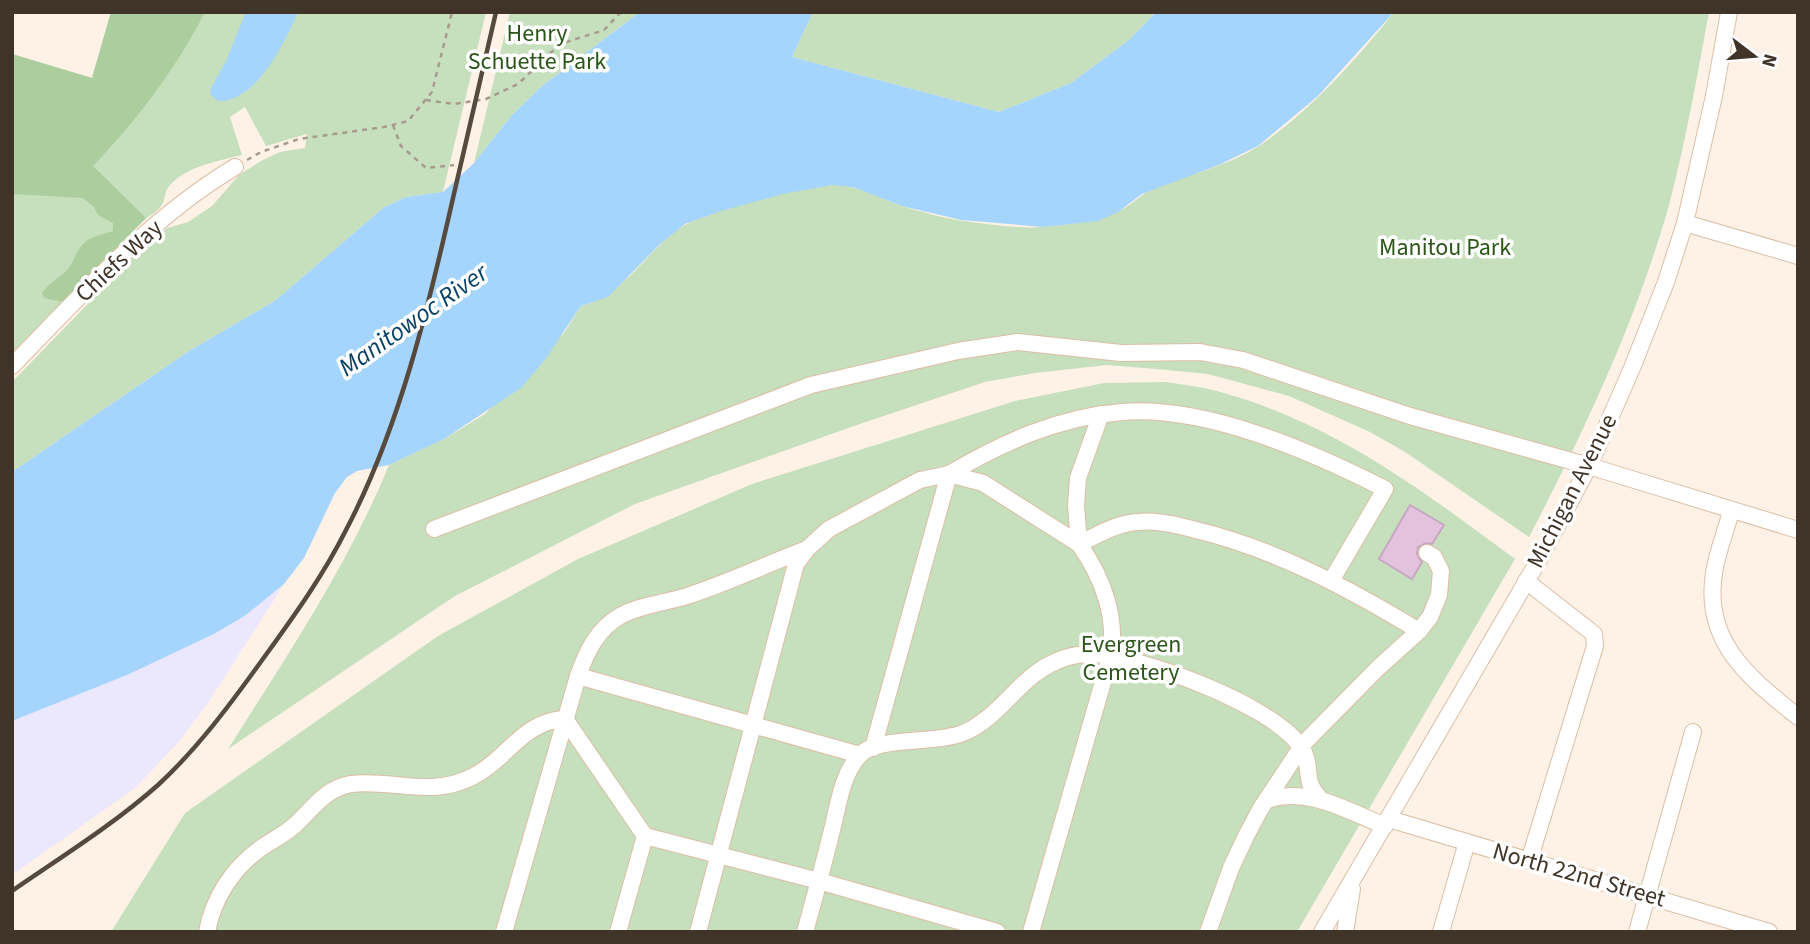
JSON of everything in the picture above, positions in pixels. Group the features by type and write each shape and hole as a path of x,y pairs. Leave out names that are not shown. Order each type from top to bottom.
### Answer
{"street":[{"name":"Michigan Avenue","path":"1322,932 1527,581 1588,466 1649,326 1685,223 1714,96 1729,12"},
{"name":"Chiefs Way","path":"12,366 143,235 202,187 235,167"},
{"path":"1685,223 1798,256"},
{"path":"434,529 811,385 958,351 1018,342 1121,353 1199,352 1243,360 1410,416 1588,466 1798,530"},
{"path":"698,932 789,584 796,565 807,549 829,529 920,480 949,474 993,449 1028,434 1062,422 1101,414 1150,412 1210,421 1244,430 1320,459 1385,489 1331,581"},
{"path":"1031,932 1110,656 1113,635 1108,603 1095,571 1079,544 1076,505 1078,478 1101,414"},
{"path":"949,474 983,483 1079,544"},
{"path":"805,932 845,782 866,751 949,474"},
{"path":"1731,511 1714,574 1713,611 1724,646 1754,681 1798,717"},
{"path":"1079,544 1123,524 1156,522 1210,533 1331,581 1419,631"},
{"path":"504,932 565,719 591,644 619,617 688,595 807,549"},
{"path":"1208,932 1231,868 1267,800 1302,747 1378,668 1419,631 1436,607 1441,583 1438,563 1427,553"},
{"path":"1527,581 1594,634 1595,646 1530,861"},
{"path":"578,676 753,724 866,751 963,733 983,721 1043,668 1080,655 1110,656 1150,666 1257,710 1282,727 1302,747 1310,782 1322,800"},
{"path":"565,719 645,835 997,932"},
{"path":"207,932 210,915 218,898 239,867 296,824 334,788 362,783 423,789 455,783 486,768 537,725 547,720 565,719"},
{"path":"1637,932 1693,732"},
{"name":"North 22nd Street","path":"1267,800 1293,795 1322,800 1387,823 1467,842 1647,895 1733,927 1769,932"},
{"path":"618,932 645,835"},
{"path":"1441,932 1467,842"},
{"path":"1345,932 1354,877"}],"path":[{"path":"235,167 261,152 299,139 408,121 432,92 452,12"},
{"path":"426,100 454,104 486,99 518,84 559,44 604,30 621,12"},
{"path":"393,125 401,146 426,168 454,165"}],"shaded area":[{"path":"284,584 208,703 178,743 135,788 12,875 12,721 127,675 214,634 246,615"}],"green space":[{"path":"111,12 486,12 443,192 406,197 383,208 276,300 189,351 12,472 12,382 143,247 167,228 188,222 212,206 239,175 261,161 280,152 305,148 307,134 266,146 245,107 230,117 242,155 204,165 171,184 159,209 146,218 12,353 12,54 92,78"},
{"path":"111,12 205,12 155,93 93,166 146,218 63,302 44,298 42,293 67,270 85,242 113,231 113,223 98,215 94,207 83,198 12,194 12,54 92,78"},
{"name":"Henry Schuette Park","path":"510,12 640,12 542,86 512,115 474,163"},
{"path":"1156,12 1129,40 1071,83 999,112 792,57 812,14"},
{"name":"Manitou Park","path":"1394,12 1709,12 1681,157 1656,248 1608,374 1529,537 1405,452 1370,432 1289,396 1208,374 1156,369 1107,365 1035,373 985,382 635,504 455,596 228,749 335,575 389,465 444,439 485,414 564,333 581,306 608,294 675,231 705,216 750,202 831,185 858,189 940,217 1003,226 1051,226 1108,214 1126,207 1156,187 1221,164 1259,146 1295,118 1331,84"},
{"name":"Evergreen Cemetery","path":"1166,382 1217,391 1265,406 1341,441 1446,508 1515,559 1297,932 111,932 185,813 438,636 578,559 752,484 1015,401 1104,383"}],"water":[{"path":"246,12 298,12 277,54 257,82 232,99 218,101 210,94 211,88 226,61"},
{"name":"Manitowoc River","path":"640,12 818,12 812,14 792,57 999,112 1071,83 1129,40 1156,12 1394,12 1318,96 1258,146 1221,164 1142,194 1118,212 1098,221 1043,227 961,220 902,206 853,187 832,185 783,194 685,224 660,244 608,297 581,306 544,361 521,388 444,439 389,465 357,471 347,477 335,493 304,558 284,584 246,615 214,634 127,675 12,721 12,472 189,351 276,300 383,208 406,197 443,192 474,163 512,115 542,86"}],"building":[{"path":"1410,505 1444,525 1432,544 1426,543 1418,547 1417,554 1422,562 1412,579 1379,559"}],"railway":[{"path":"12,891 123,814 186,757 272,647 337,548 382,451 410,368 433,282 496,12"}]}
